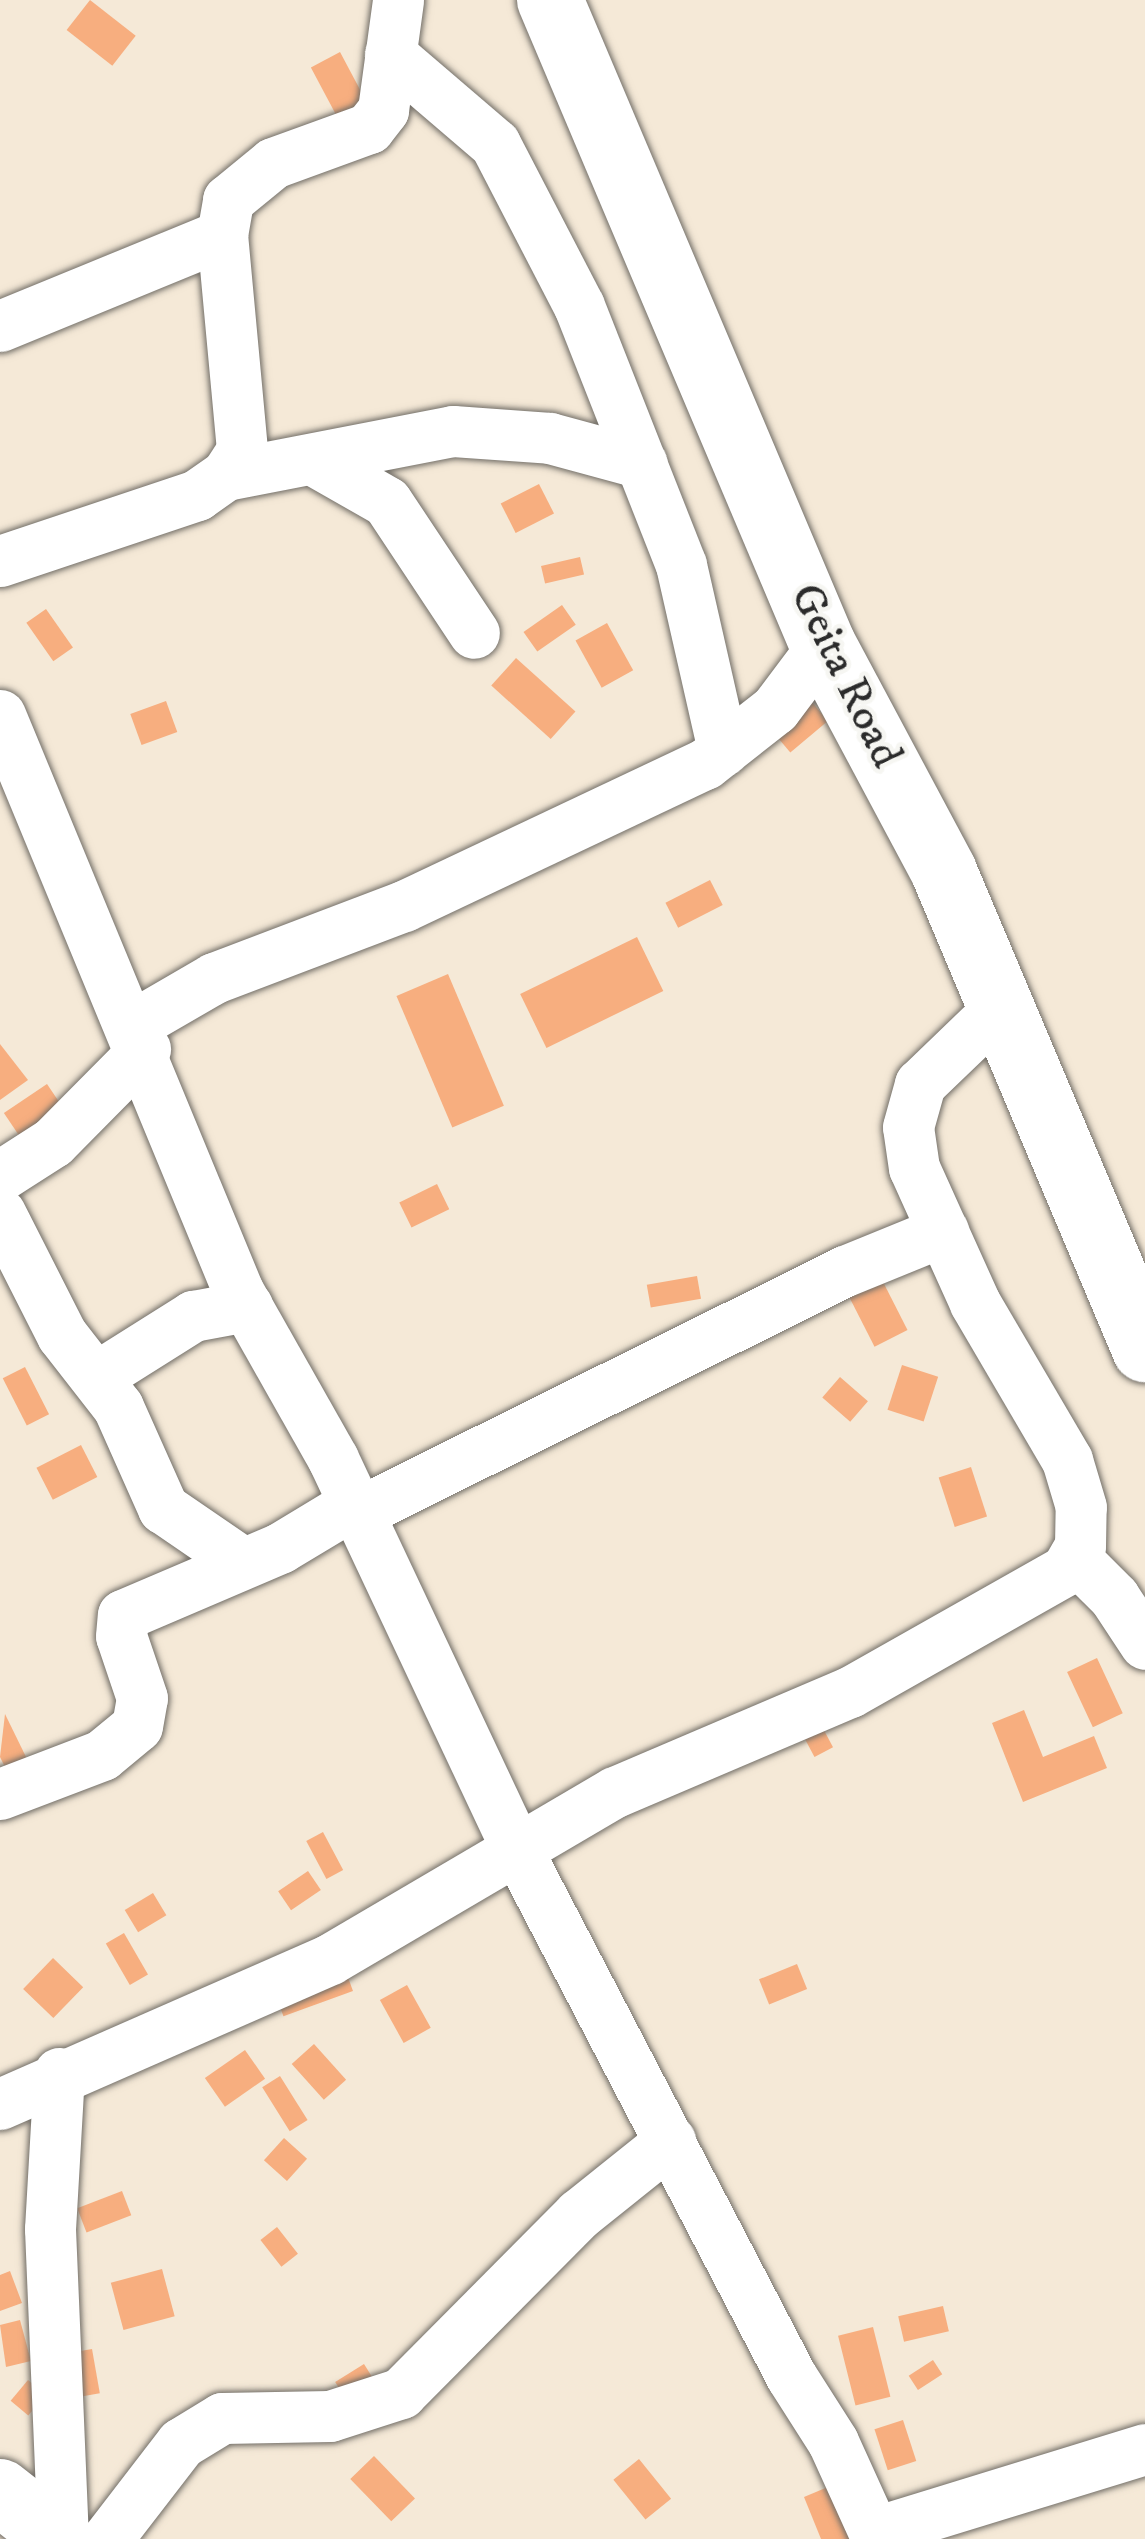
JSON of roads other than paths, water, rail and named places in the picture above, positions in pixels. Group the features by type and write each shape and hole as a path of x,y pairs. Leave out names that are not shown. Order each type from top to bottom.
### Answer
{"main road":[{"name":"Geita Road","path":"550,0 823,644 944,872 1145,1349"},
{"path":"0,2492 62,2539"}],"street":[{"path":"226,476 242,450 242,408 222,235 228,200 241,184 370,128 382,110 398,0"},
{"path":"390,54 495,144 579,305 642,463 708,656 723,750"},
{"path":"0,326 222,235"},
{"path":"0,561 196,495 226,476 453,431 550,437 642,463"},
{"path":"312,459 387,502 474,633"},
{"path":"0,1176 53,1142 139,1037 214,978 404,906 622,809 723,750 775,709 823,644"},
{"path":"0,716 139,1037 247,1306 355,1508 515,1846 876,2535 1145,2449"},
{"path":"0,2104 59,2073 330,1959 515,1846 615,1792 850,1693 1038,1592 1074,1557 1081,1507 1067,1460 974,1304 914,1168 908,1127 920,1084 998,1009"},
{"path":"0,1213 62,1335 96,1377 163,1508 242,1562"},
{"path":"0,1795 119,1744 137,1726 142,1698 121,1636 123,1615 845,1271 943,1232"},
{"path":"96,1377 193,1316 247,1306"},
{"path":"1074,1557 1145,1644"},
{"path":"59,2073 50,2229 62,2539"},
{"path":"107,2539 181,2444 222,2418 330,2416 401,2392 579,2214 670,2140"}]}
